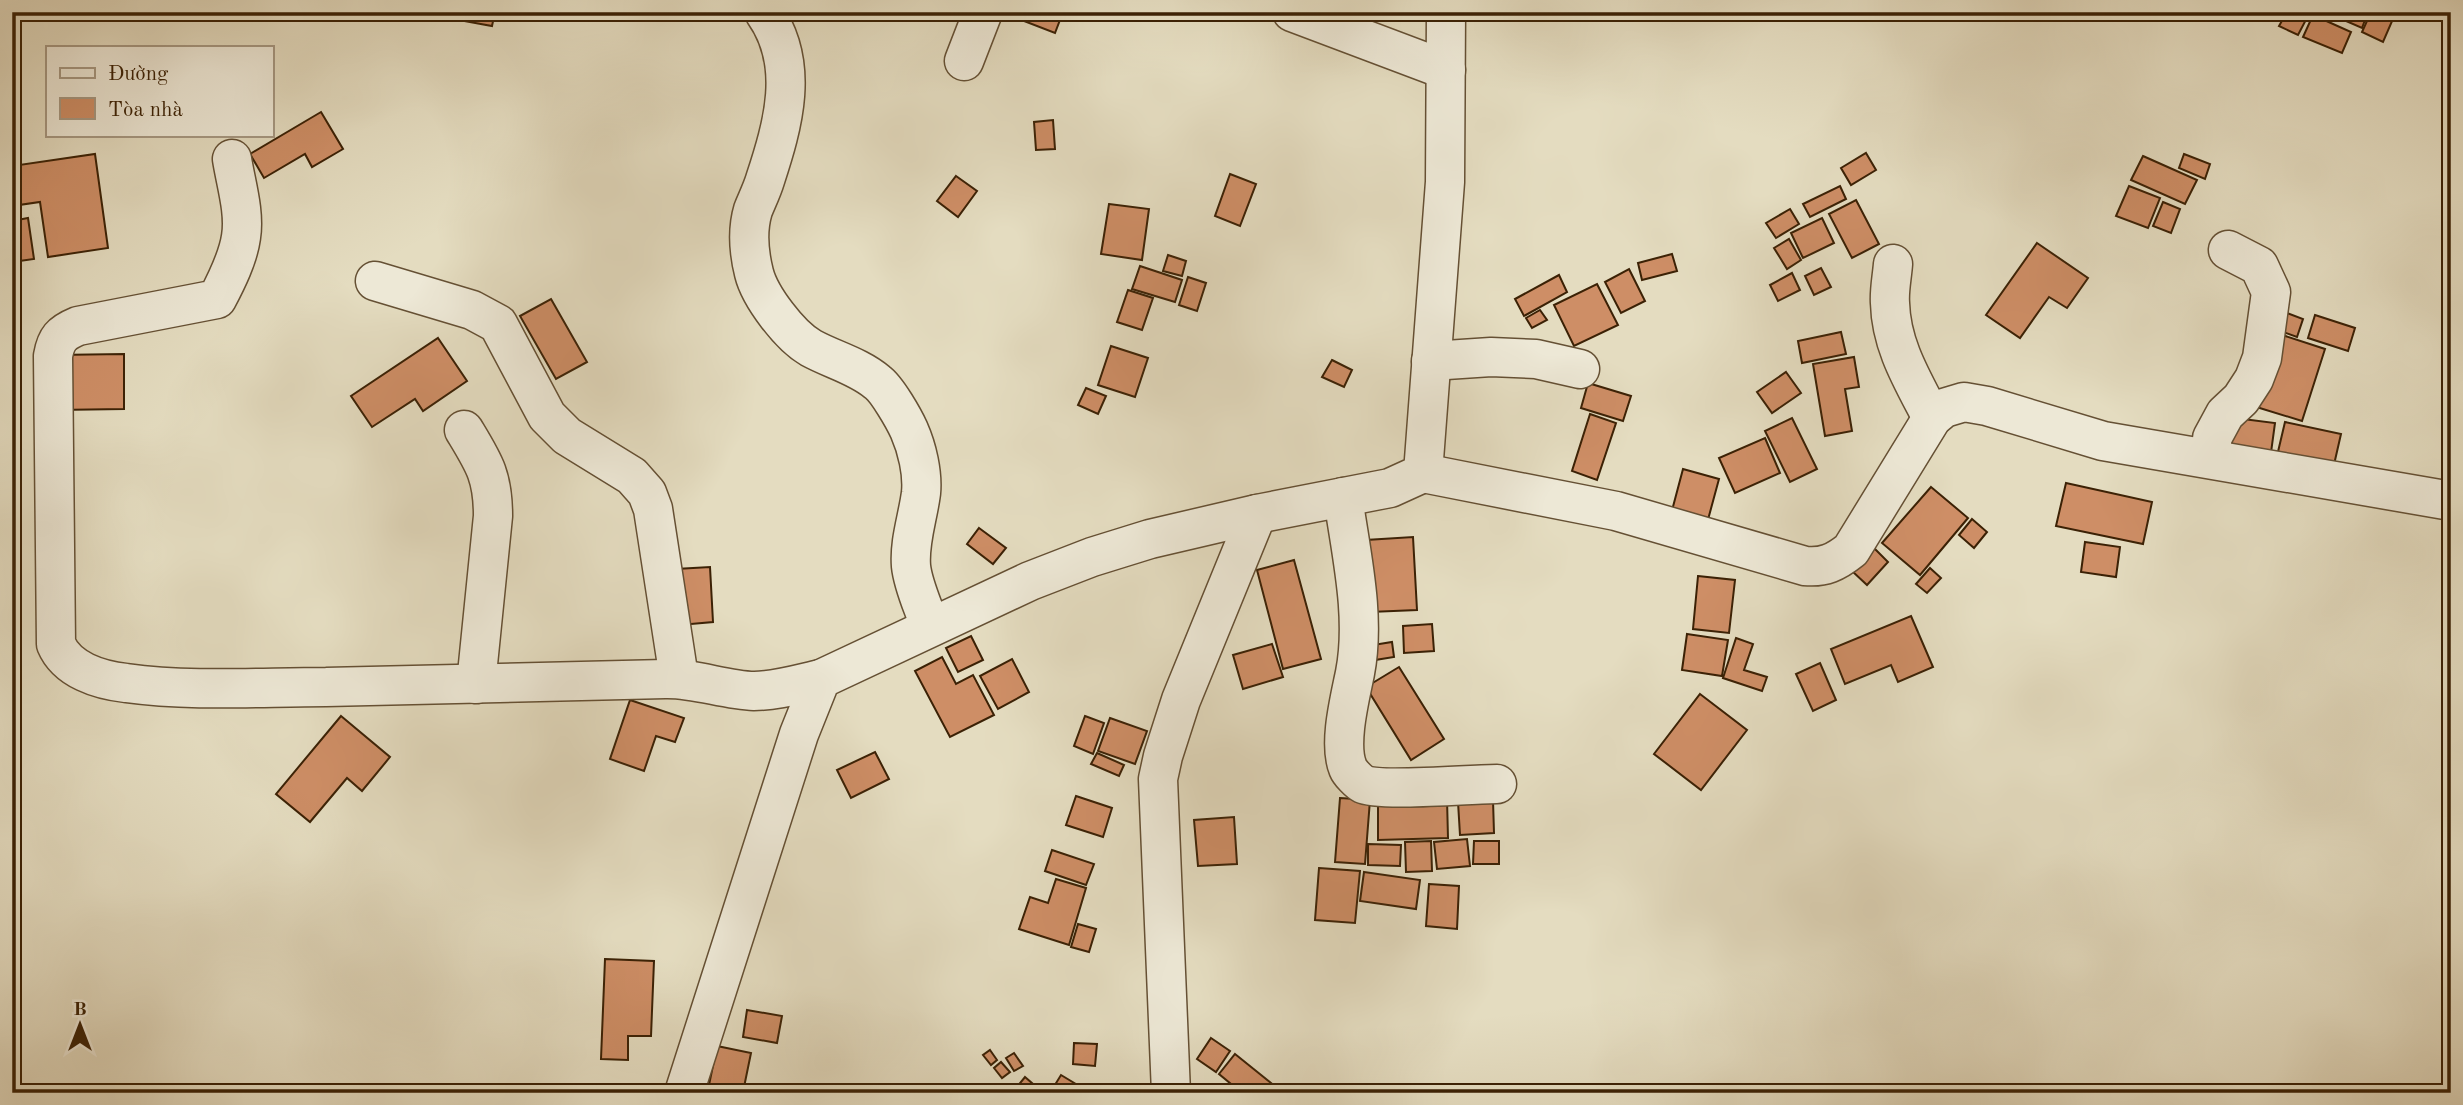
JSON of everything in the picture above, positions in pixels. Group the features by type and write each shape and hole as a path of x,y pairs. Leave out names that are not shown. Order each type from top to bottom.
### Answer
{"street":[{"path":"764,12 781,45 787,72 786,100 765,181 753,212 749,240 754,275 764,298 791,331 809,347 863,372 880,383 909,430 920,468 921,491 913,526 911,568 930,627"},
{"path":"964,61 983,12"},
{"path":"1292,12 1446,70"},
{"path":"1423,473 1446,182 1446,12"},
{"path":"232,159 241,237 229,275 217,299 78,326 65,331 56,341 53,356 56,643 67,662 92,676 124,683 198,688 679,678 753,691 779,689 821,679 930,627 1092,557 1150,539 1256,514 1390,488 1423,473 1616,511 1805,566 1821,567 1839,560 1851,550 1932,418 1944,408 1964,402 1987,406 2103,441 2451,501"},
{"path":"2212,459 2212,438 2225,414 2241,399 2254,379 2262,358 2271,292 2259,266 2228,250"},
{"path":"1893,264 1890,303 1892,326 1900,355 1932,418"},
{"path":"376,281 472,310 499,324 547,416 567,436 632,476 647,493 653,509 679,678"},
{"path":"1431,362 1491,357 1536,359 1580,369"},
{"path":"464,430 486,466 493,493 476,684"},
{"path":"1343,497 1357,603 1358,638 1356,668 1347,711 1345,748 1349,769 1363,784 1383,787 1497,784"},
{"path":"1171,1093 1158,779 1181,701 1256,514"},
{"path":"684,1093 799,734 821,679"}],"building":[{"path":"465,12 495,12 492,26 464,21"},
{"path":"1001,12 1063,12 1055,33"},
{"path":"2287,12 2310,12 2298,35 2279,26"},
{"path":"2330,12 2368,12 2362,28"},
{"path":"2371,12 2396,12 2383,42 2362,32"},
{"path":"2313,15 2351,32 2342,53 2303,37"},
{"path":"321,112 343,149 312,167 305,154 264,178 250,154"},
{"path":"1053,120 1055,149 1036,150 1034,122"},
{"path":"1866,153 1876,170 1851,185 1841,168"},
{"path":"95,154 108,248 48,257 40,202 12,206 12,166"},
{"path":"2184,154 2210,164 2205,179 2179,168"},
{"path":"2143,156 2197,180 2185,204 2131,180"},
{"path":"1230,174 1256,184 1240,226 1215,216"},
{"path":"956,176 977,191 958,217 937,201"},
{"path":"1840,186 1846,199 1810,217 1803,204"},
{"path":"2129,186 2160,198 2148,228 2116,216"},
{"path":"1856,200 1879,244 1852,258 1829,214"},
{"path":"2163,202 2180,209 2171,233 2153,226"},
{"path":"1109,204 1149,209 1142,260 1101,254"},
{"path":"1790,209 1799,224 1776,238 1766,223"},
{"path":"28,218 34,259 12,262 12,221"},
{"path":"1822,218 1834,243 1803,258 1791,233"},
{"path":"1789,239 1801,260 1787,269 1774,248"},
{"path":"2037,243 2088,278 2067,308 2049,297 2020,338 1986,315"},
{"path":"1672,254 1677,271 1642,280 1638,263"},
{"path":"1168,255 1186,261 1182,276 1163,271"},
{"path":"1140,266 1182,280 1175,302 1132,289"},
{"path":"1821,268 1831,287 1814,295 1805,276"},
{"path":"1629,269 1645,301 1621,313 1605,282"},
{"path":"1792,273 1800,290 1778,301 1770,285"},
{"path":"1559,275 1567,292 1524,316 1515,299"},
{"path":"1188,277 1206,283 1197,311 1179,305"},
{"path":"1597,284 1618,325 1574,346 1554,305"},
{"path":"1128,290 1153,298 1142,330 1117,322"},
{"path":"551,299 587,362 556,379 520,316"},
{"path":"1540,310 1547,320 1532,328 1526,318"},
{"path":"2279,310 2303,319 2297,337 2272,328"},
{"path":"2315,315 2355,328 2348,351 2308,338"},
{"path":"1841,332 1846,354 1802,363 1798,341"},
{"path":"2273,332 2325,349 2302,421 2250,405"},
{"path":"438,338 467,381 423,411 415,399 372,427 351,396"},
{"path":"1111,346 1148,358 1135,397 1098,385"},
{"path":"124,354 124,409 56,410 55,355"},
{"path":"1854,357 1859,387 1845,389 1852,431 1825,436 1813,364"},
{"path":"1332,360 1352,370 1344,387 1322,377"},
{"path":"1786,372 1801,393 1772,413 1757,392"},
{"path":"1588,383 1631,396 1623,421 1581,408"},
{"path":"1086,388 1106,396 1098,414 1078,405"},
{"path":"1590,414 1616,423 1597,480 1572,471"},
{"path":"1792,418 1817,469 1790,482 1765,431"},
{"path":"2235,418 2275,423 2270,460 2230,455"},
{"path":"2285,422 2341,434 2333,469 2277,456"},
{"path":"1765,438 1780,473 1735,493 1719,458"},
{"path":"1683,469 1719,479 1706,527 1670,518"},
{"path":"2066,483 2152,502 2143,544 2056,526"},
{"path":"1931,487 1968,518 1920,575 1882,543"},
{"path":"1972,519 1987,532 1974,548 1959,535"},
{"path":"979,528 1006,548 993,564 967,544"},
{"path":"1413,537 1417,610 1370,612 1366,540"},
{"path":"2085,542 2120,547 2116,577 2081,572"},
{"path":"1874,548 1888,562 1867,585 1852,571"},
{"path":"1294,560 1321,659 1283,669 1257,570"},
{"path":"710,567 713,622 680,625 676,569"},
{"path":"1930,568 1941,578 1927,593 1916,584"},
{"path":"1698,576 1735,580 1729,633 1693,629"},
{"path":"1911,616 1933,667 1898,682 1891,665 1845,684 1831,649"},
{"path":"1432,624 1434,651 1404,653 1403,626"},
{"path":"1687,634 1728,640 1722,676 1682,670"},
{"path":"971,636 983,660 958,672 946,648"},
{"path":"1736,638 1753,644 1744,670 1767,677 1762,691 1723,678"},
{"path":"1392,642 1394,657 1375,660 1373,645"},
{"path":"1272,644 1283,677 1243,689 1233,655"},
{"path":"942,657 956,684 973,675 994,715 950,737 915,671"},
{"path":"1012,659 1029,692 998,709 980,676"},
{"path":"1820,663 1836,700 1813,711 1796,674"},
{"path":"1399,667 1444,739 1411,760 1366,687"},
{"path":"1700,694 1747,730 1701,790 1654,754"},
{"path":"630,700 684,718 675,742 656,736 644,771 610,759"},
{"path":"341,716 390,757 362,791 347,778 310,822 276,794"},
{"path":"1085,716 1104,723 1093,754 1074,746"},
{"path":"1110,718 1147,731 1135,764 1098,751"},
{"path":"875,752 889,779 851,798 837,770"},
{"path":"1097,753 1124,765 1119,776 1091,764"},
{"path":"1076,796 1112,808 1103,837 1066,825"},
{"path":"1340,798 1370,800 1365,864 1335,862"},
{"path":"1447,799 1448,838 1378,840 1378,801"},
{"path":"1493,800 1494,833 1460,835 1458,802"},
{"path":"1234,817 1237,864 1198,866 1194,820"},
{"path":"1467,839 1470,866 1437,869 1434,842"},
{"path":"1431,841 1432,871 1406,872 1405,842"},
{"path":"1474,841 1499,841 1499,864 1473,864"},
{"path":"1368,844 1401,845 1400,866 1368,865"},
{"path":"1052,850 1094,864 1086,885 1045,871"},
{"path":"1319,868 1360,871 1355,923 1315,920"},
{"path":"1364,872 1420,880 1416,909 1360,901"},
{"path":"1056,879 1086,888 1069,945 1019,929 1030,897 1048,903"},
{"path":"1429,884 1459,886 1457,929 1426,926"},
{"path":"1078,924 1096,929 1089,952 1071,947"},
{"path":"605,959 654,961 651,1036 628,1036 628,1060 601,1059"},
{"path":"747,1010 782,1016 777,1043 743,1037"},
{"path":"1211,1038 1230,1051 1216,1072 1197,1059"},
{"path":"1074,1043 1097,1044 1095,1066 1073,1064"},
{"path":"717,1046 751,1053 743,1092 709,1085"},
{"path":"990,1050 997,1060 991,1065 983,1055"},
{"path":"1014,1053 1023,1066 1014,1071 1006,1058"},
{"path":"1235,1054 1271,1083 1264,1093 1242,1093 1219,1074"},
{"path":"1001,1062 1010,1072 1002,1078 994,1068"},
{"path":"1061,1075 1089,1092 1050,1093"},
{"path":"1025,1077 1033,1084 1026,1093 1021,1093 1016,1088"}]}
